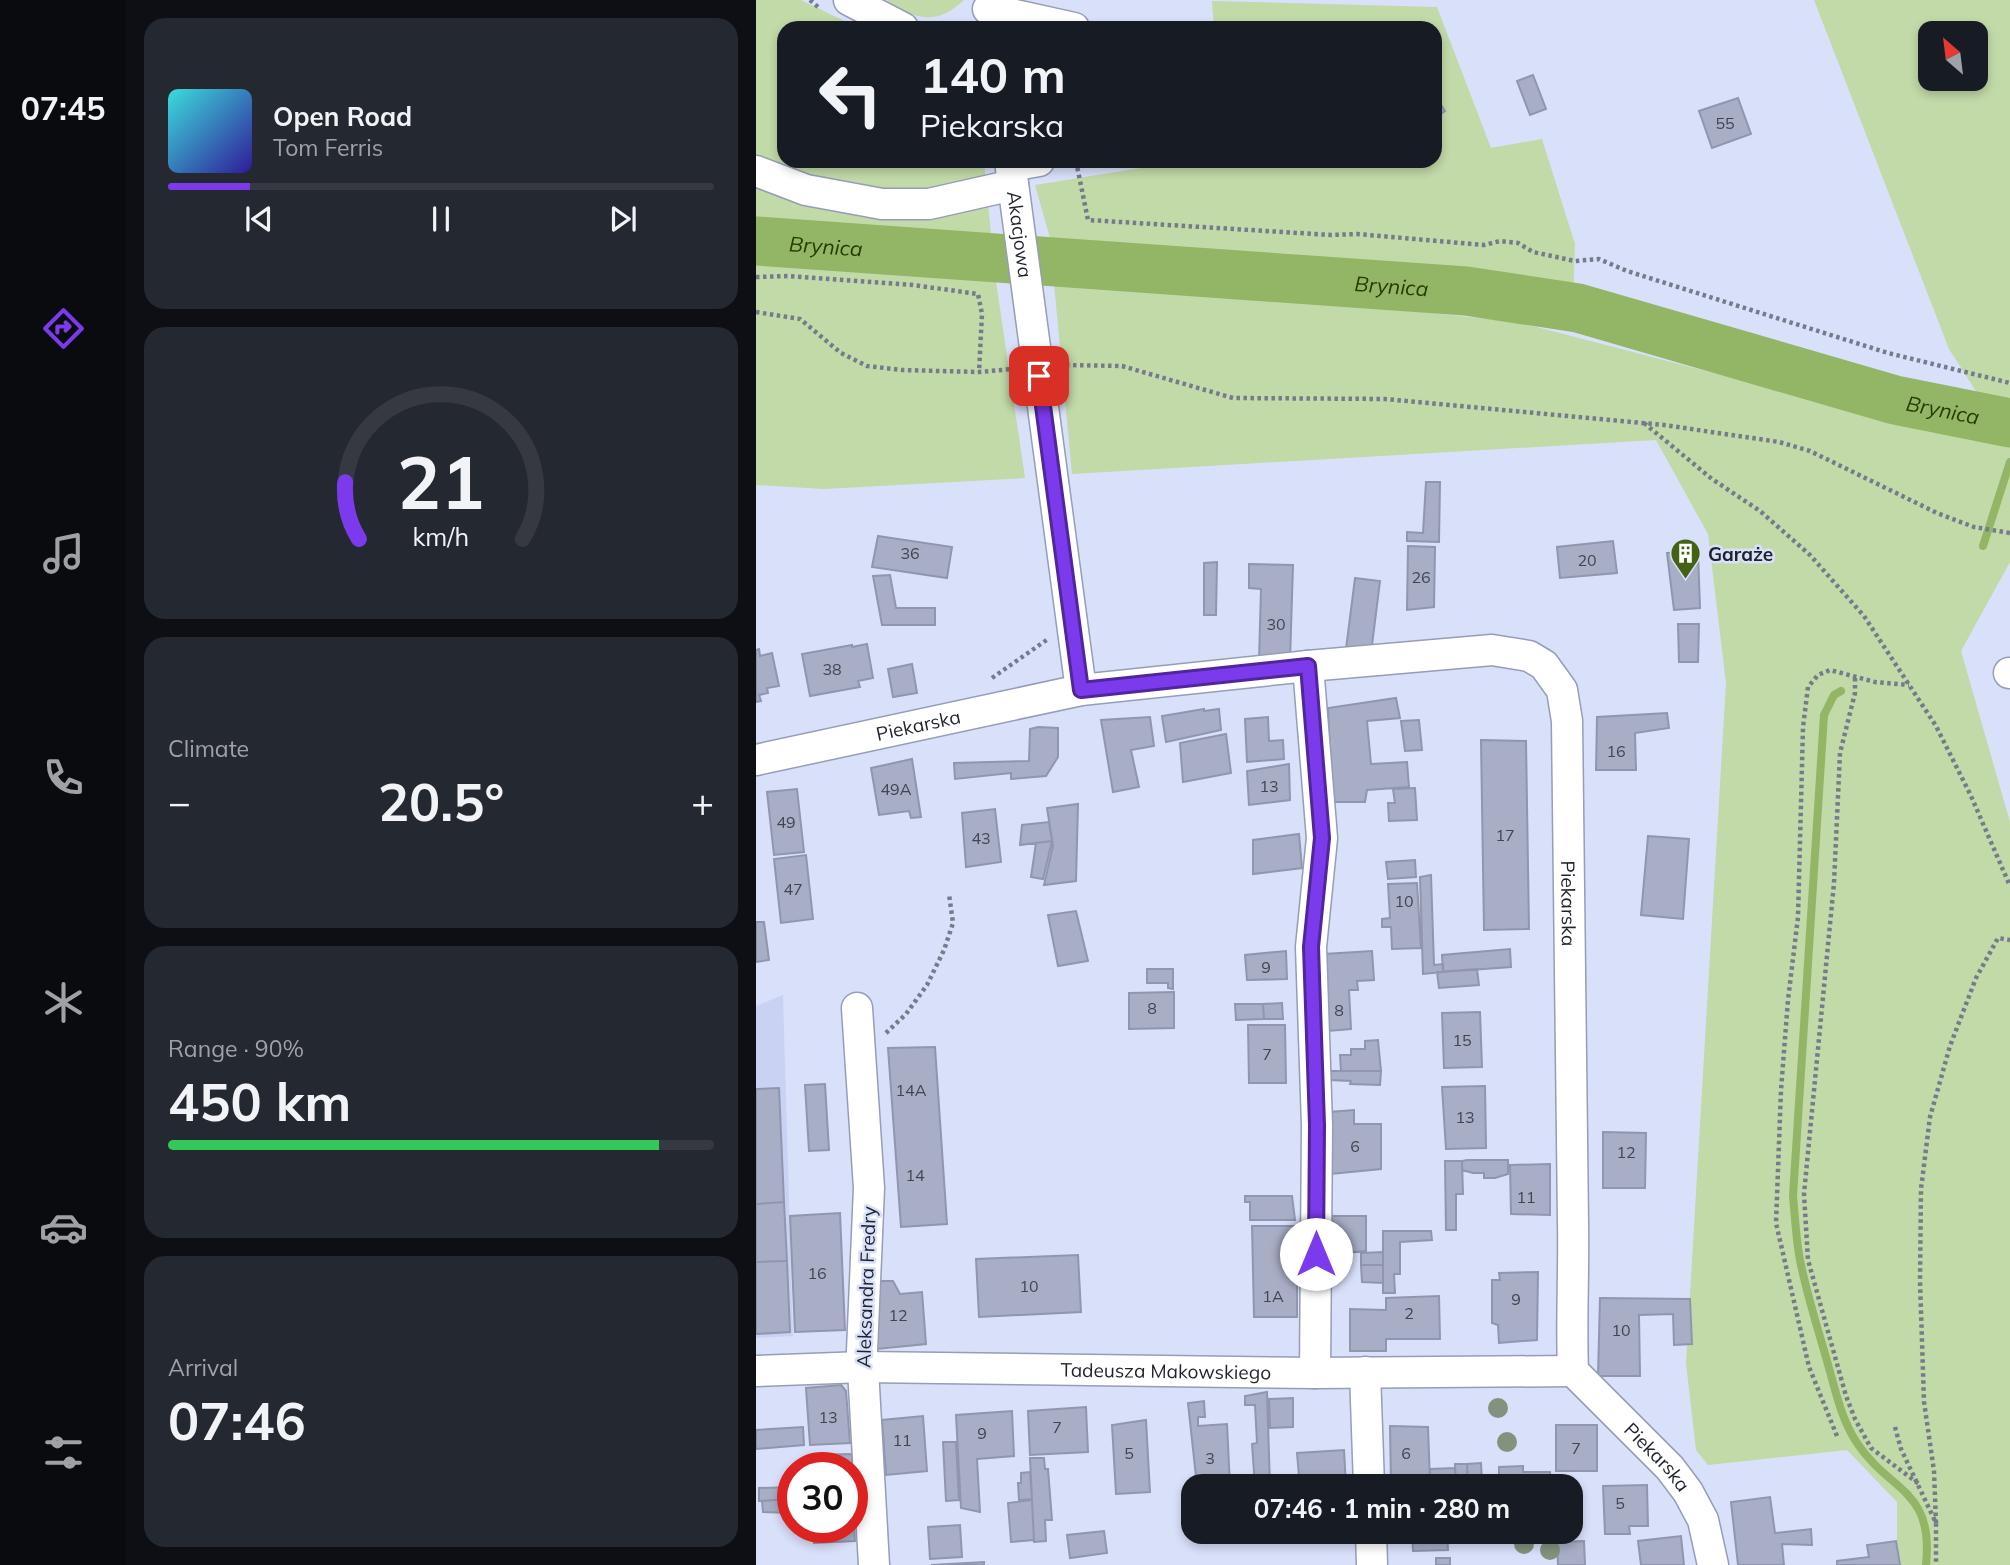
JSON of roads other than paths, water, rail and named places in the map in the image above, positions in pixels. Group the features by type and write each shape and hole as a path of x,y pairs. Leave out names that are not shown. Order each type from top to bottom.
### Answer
{"street":[{"path":"849,0 890,21"},
{"path":"989,12 1037,21"},
{"path":"756,172 806,190 883,204 929,204 1018,173"},
{"name":"Akacjowa","path":"1018,173 1038,371 1081,690"},
{"name":"Piekarska","path":"756,760 1081,690 1492,650 1530,656 1544,665 1562,690 1567,721 1574,1248 1571,1319 1573,1371 1670,1468 1688,1492 1703,1520 1713,1565"},
{"path":"1308,666 1322,838 1311,947 1317,1125 1315,1373"},
{"name":"Aleksandra Fredry","path":"857,1009 869,1188 863,1367 874,1565"},
{"name":"Tadeusza Makowskiego","path":"756,1371 863,1367 1315,1373 1573,1371"},
{"path":"1365,1372 1369,1474"},
{"path":"1372,1544 1373,1565"}],"waterway":[{"name":"Brynica","path":"756,241 1466,291 1578,308 1895,400 2010,423"},
{"path":"1983,546 2010,462"},
{"path":"1841,691 1834,695 1824,715 1793,1196 1796,1228 1806,1287 1843,1416 1857,1443 1916,1506 1923,1520 1927,1540 1926,1565"}],"place":[{"name":"Garaże","path":"1685,581"}]}
